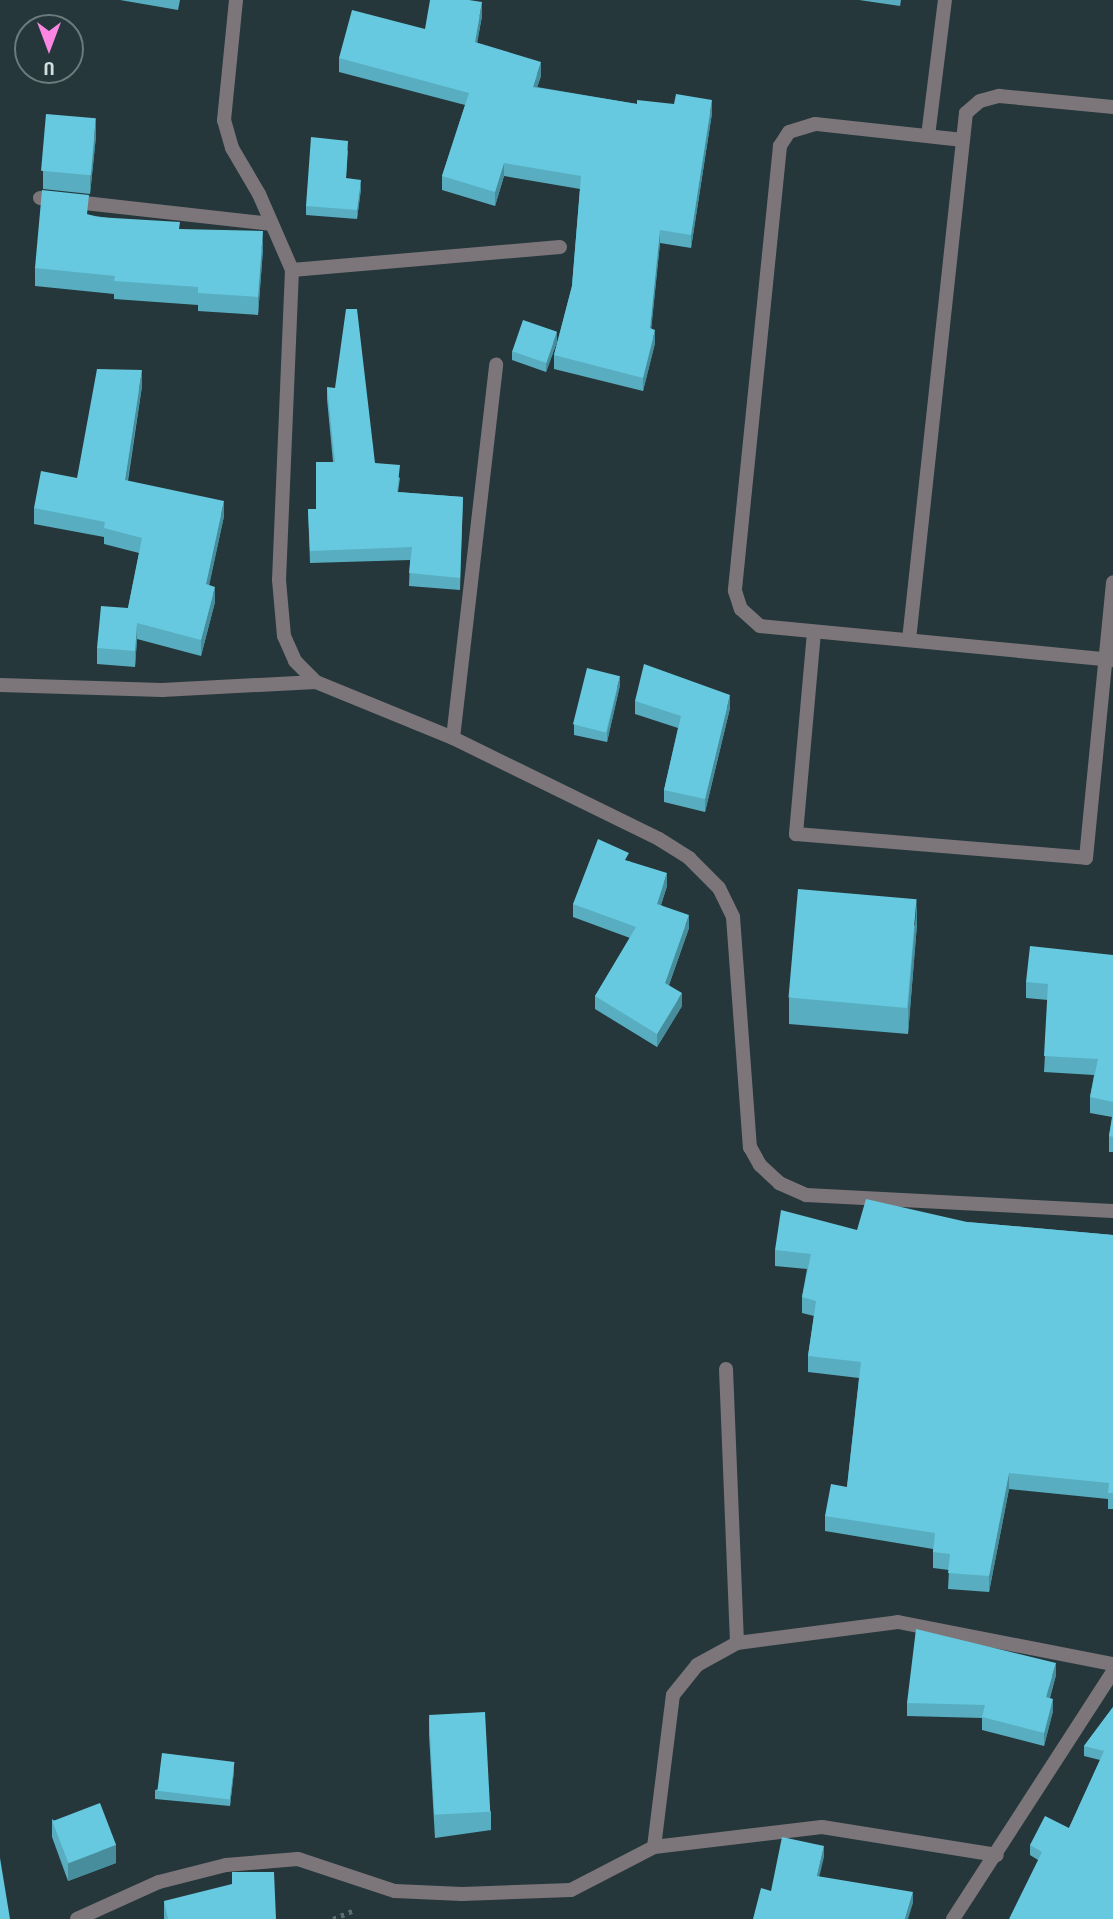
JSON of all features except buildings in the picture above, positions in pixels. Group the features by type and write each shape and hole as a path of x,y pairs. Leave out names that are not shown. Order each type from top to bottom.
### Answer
{"street":[{"path":"236,0 224,120 232,148 272,224 292,270 279,536 281,614 295,661 316,682 453,738 659,839 690,858 719,888 733,917 750,1147 760,1165 779,1182 806,1195 1113,1211"},
{"path":"928,136 945,0"},
{"path":"909,640 966,113 980,101 999,96 1113,107"},
{"path":"963,140 815,124 789,132 780,146 735,591 741,609 760,626 1109,659"},
{"path":"40,198 272,224"},
{"path":"292,270 560,247"},
{"path":"453,738 496,364"},
{"path":"814,632 796,834 1086,858 1109,659 1113,582"},
{"path":"0,685 162,690 316,682"},
{"path":"726,1369 737,1643"},
{"path":"654,1847 673,1695 697,1665 737,1643 898,1622 1113,1664"},
{"path":"953,1919 997,1855 1113,1672"},
{"path":"77,1919 159,1882 226,1865 298,1859 395,1891 571,1890 654,1847 821,1827 997,1855"}]}
